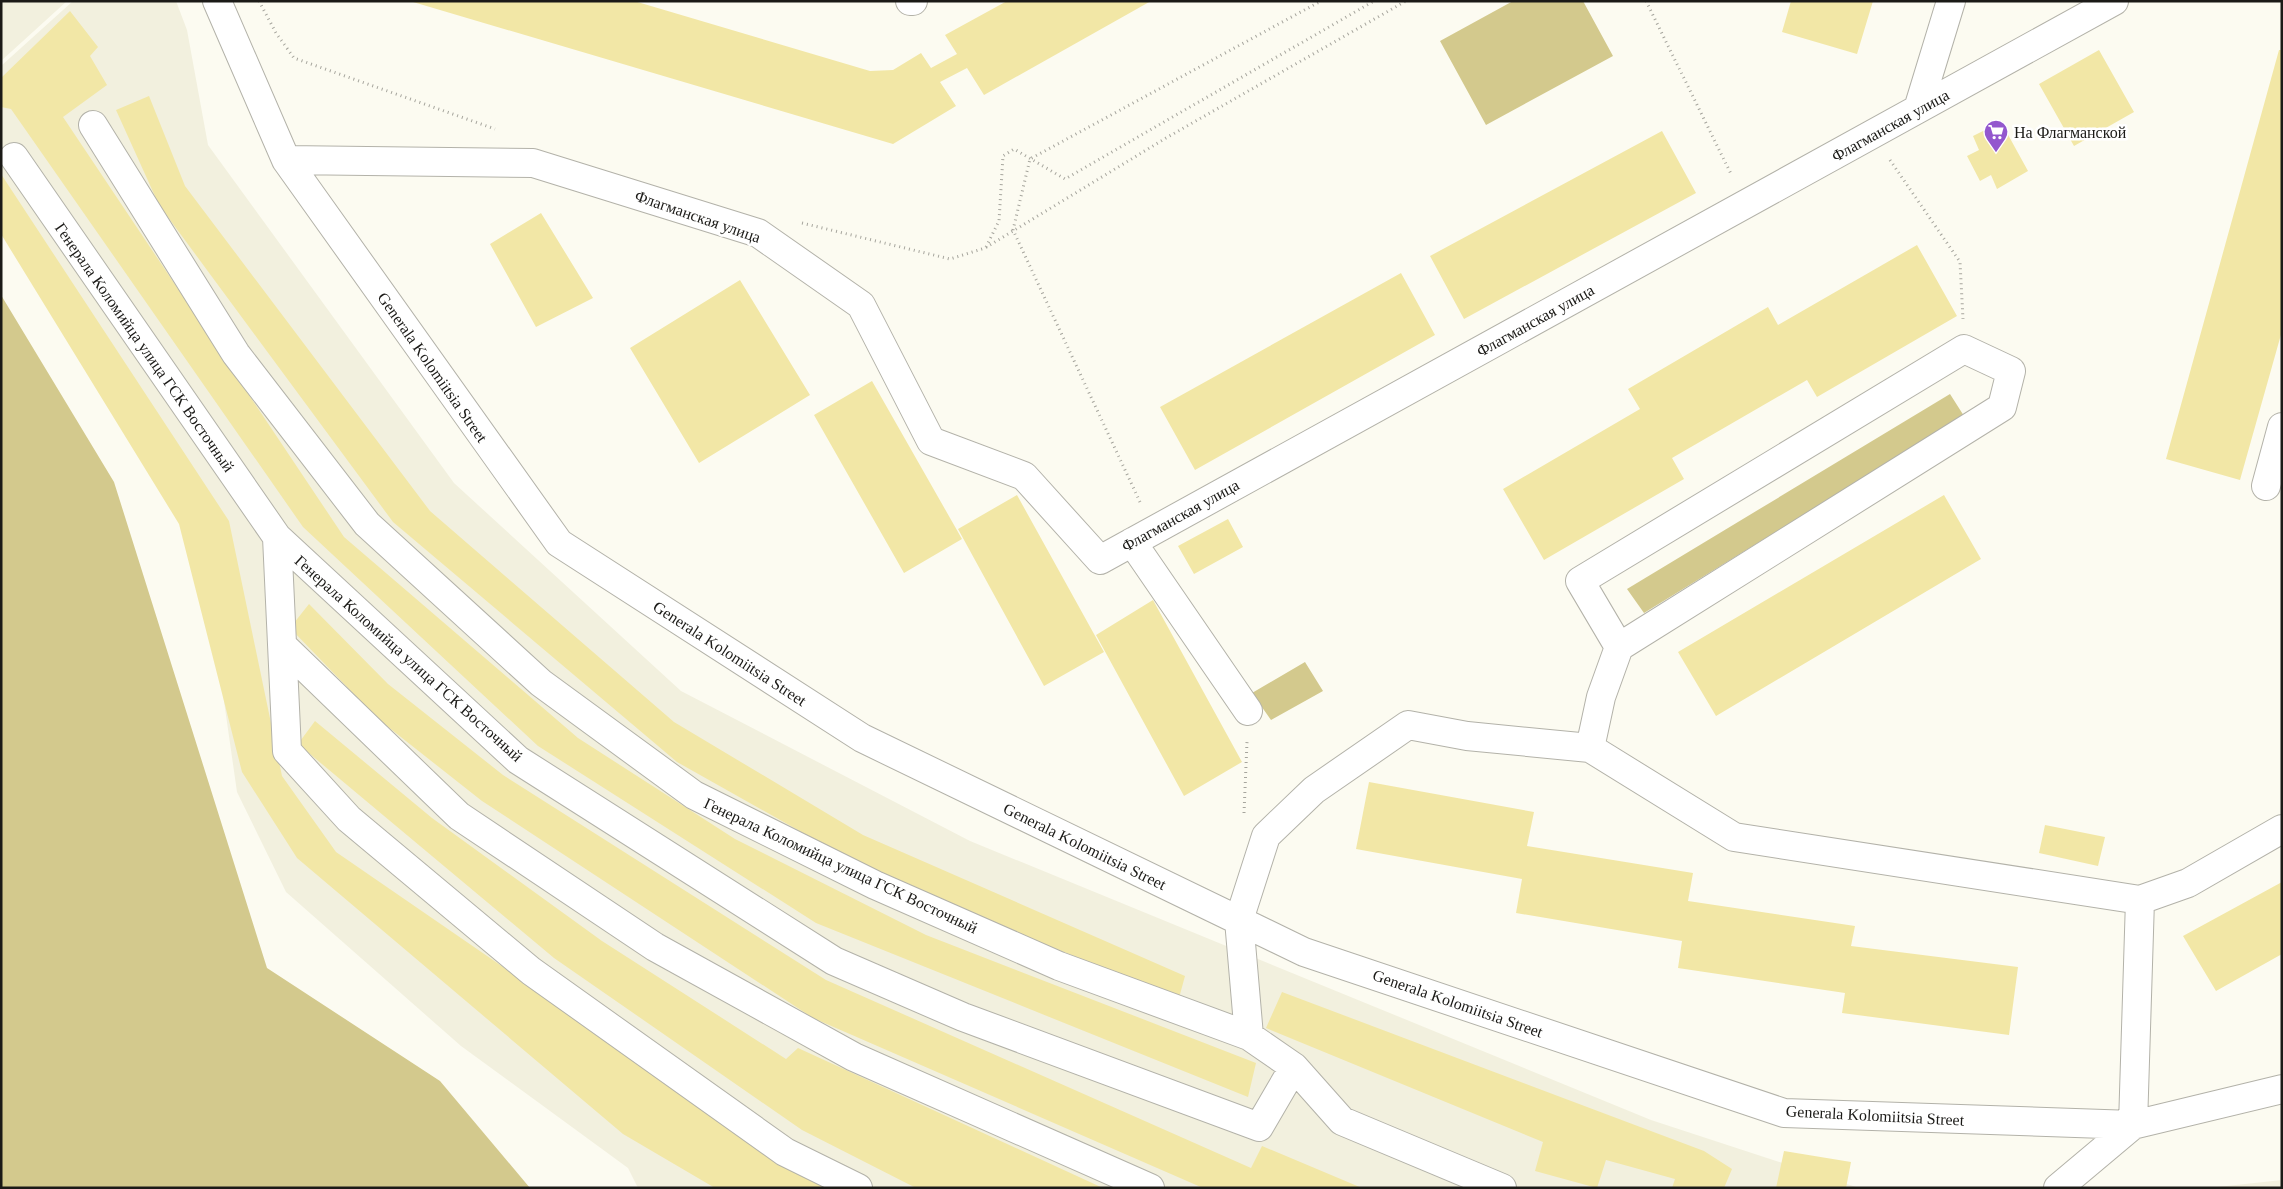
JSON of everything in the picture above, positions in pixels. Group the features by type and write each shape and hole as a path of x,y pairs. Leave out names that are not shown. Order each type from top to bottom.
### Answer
{"street":[{"name":"Generala Kolomiitsia Street","path":"217,1 286,160 559,543 862,738 1304,952 1784,1113 2134,1125 2282,1089"},
{"path":"1918,109 1951,1"},
{"name":"Флагманская улица","path":"286,160 533,163 758,233 861,305 930,441 1024,476 1100,560 2114,1"},
{"name":"Генерала Коломийца улица ГСК Восточный","path":"93,125 236,354 366,524 541,683 694,795 875,885 1059,966 1249,1036 1294,1067 1342,1121 1502,1188"},
{"name":"Генерала Коломийца улица ГСК Восточный","path":"14,157 277,537 518,760 834,961 963,1017 1259,1127 1294,1067"},
{"path":"1590,748 1601,697 1619,647 2002,407 2011,370 1964,349 1580,581 1619,647"},
{"path":"2266,486 2282,427"},
{"path":"1143,536 1248,711"},
{"name":"Генерала Коломийца улица ГСК Восточный","path":"277,537 288,751 349,819 531,971 785,1152 858,1188"},
{"path":"282,645 459,816 655,947 854,1057 1150,1188"},
{"path":"1249,1036 1239,920 1266,836 1314,790 1408,725 1467,736 1590,748 1734,837 2140,900 2188,883 2282,829"},
{"path":"2058,1188 2134,1125 2140,900"}],"path":[{"path":"259,1 276,33"},
{"path":"1143,536 1013,230 1030,159 1322,1"},
{"path":"985,248 998,221 1003,156 1014,149 1065,180 1374,1"},
{"path":"800,222 950,259 985,248 1166,138 1406,1"},
{"path":"1646,1 1746,203"},
{"path":"1872,135 1960,262 1964,349"}],"shaded area":[{"path":"1,1 67,1 1,61"},
{"path":"73,1 176,1 187,30 208,145 454,483 681,691 970,841 1651,1120 1859,1188 638,1188 628,1168 461,1046 286,892 237,792 199,527 1,223 1,66"},
{"path":"1513,1 1583,1 1613,56 1486,125 1440,41"},
{"path":"1,295 114,482 267,968 440,1081 530,1188 1,1188"},
{"path":"1950,394 1964,416 1644,613 1627,589"},
{"path":"1305,662 1323,691 1271,720 1252,693"},
{"path":"2282,1180 2282,1188 2208,1188"}],"building":[{"path":"634,1 870,71 893,70 921,53 931,68 957,54 945,35 1007,1 1151,1 984,95 967,68 940,82 956,106 893,144 413,2"},
{"path":"1791,1 1873,1 1857,54 1782,32"},
{"path":"70,11 98,47 90,56 107,85 63,117 344,537 578,738 735,839 926,935 1256,1063 1248,1097 816,923 538,746 303,527 11,109 1,107 1,78"},
{"path":"2099,50 2134,112 2074,146 2039,84"},
{"path":"2279,50 2282,50 2282,331 2240,480 2166,459"},
{"path":"149,96 185,186 430,511 674,722 863,835 1185,976 1179,998 892,883 677,762 393,522 159,205 116,110"},
{"name":"На Флагманской","path":"2001,122 2028,171 1997,189 1991,175 1980,181 1967,156 1979,150 1973,136"},
{"path":"1662,131 1696,193 1464,319 1430,256"},
{"path":"1,174 229,521 282,776 336,852 824,1188 715,1188 623,1134 297,858 242,772 179,524 1,234"},
{"path":"541,213 593,298 536,327 490,244"},
{"path":"1917,245 1957,316 1817,397 1807,380 1672,458 1684,479 1544,560 1503,489 1640,409 1628,389 1768,307 1778,325"},
{"path":"1401,273 1435,335 1195,470 1160,407"},
{"path":"740,280 810,395 699,463 630,348"},
{"path":"872,381 962,539 904,573 814,415"},
{"path":"1017,495 1104,652 1044,686 958,529"},
{"path":"1944,495 1981,559 1716,716 1678,652"},
{"path":"1228,519 1243,547 1194,574 1178,546"},
{"path":"1153,600 1242,762 1184,796 1096,635"},
{"path":"309,604 388,684 503,775 826,980 1251,1168 1262,1146 1362,1188 1203,1188 813,1018 482,801 378,719 290,628"},
{"path":"315,721 432,818 602,941 786,1059 798,1048 1103,1188 916,1188 802,1130 554,958 298,744"},
{"path":"1369,782 1534,812 1527,846 1693,873 1688,901 1855,926 1851,946 2018,967 2009,1035 1842,1013 1845,993 1678,968 1682,941 1516,913 1522,879 1356,849"},
{"path":"2045,825 2105,837 2098,866 2039,853"},
{"path":"2282,882 2282,954 2216,991 2183,936"},
{"path":"1282,992 1704,1151 1732,1169 1724,1188 1672,1188 1675,1179 1606,1160 1597,1188 1535,1171 1543,1142 1266,1028"},
{"path":"1784,1151 1851,1162 1846,1188 1776,1188"}],"place":[{"name":"На Флагманской","path":"1996,153"}]}
